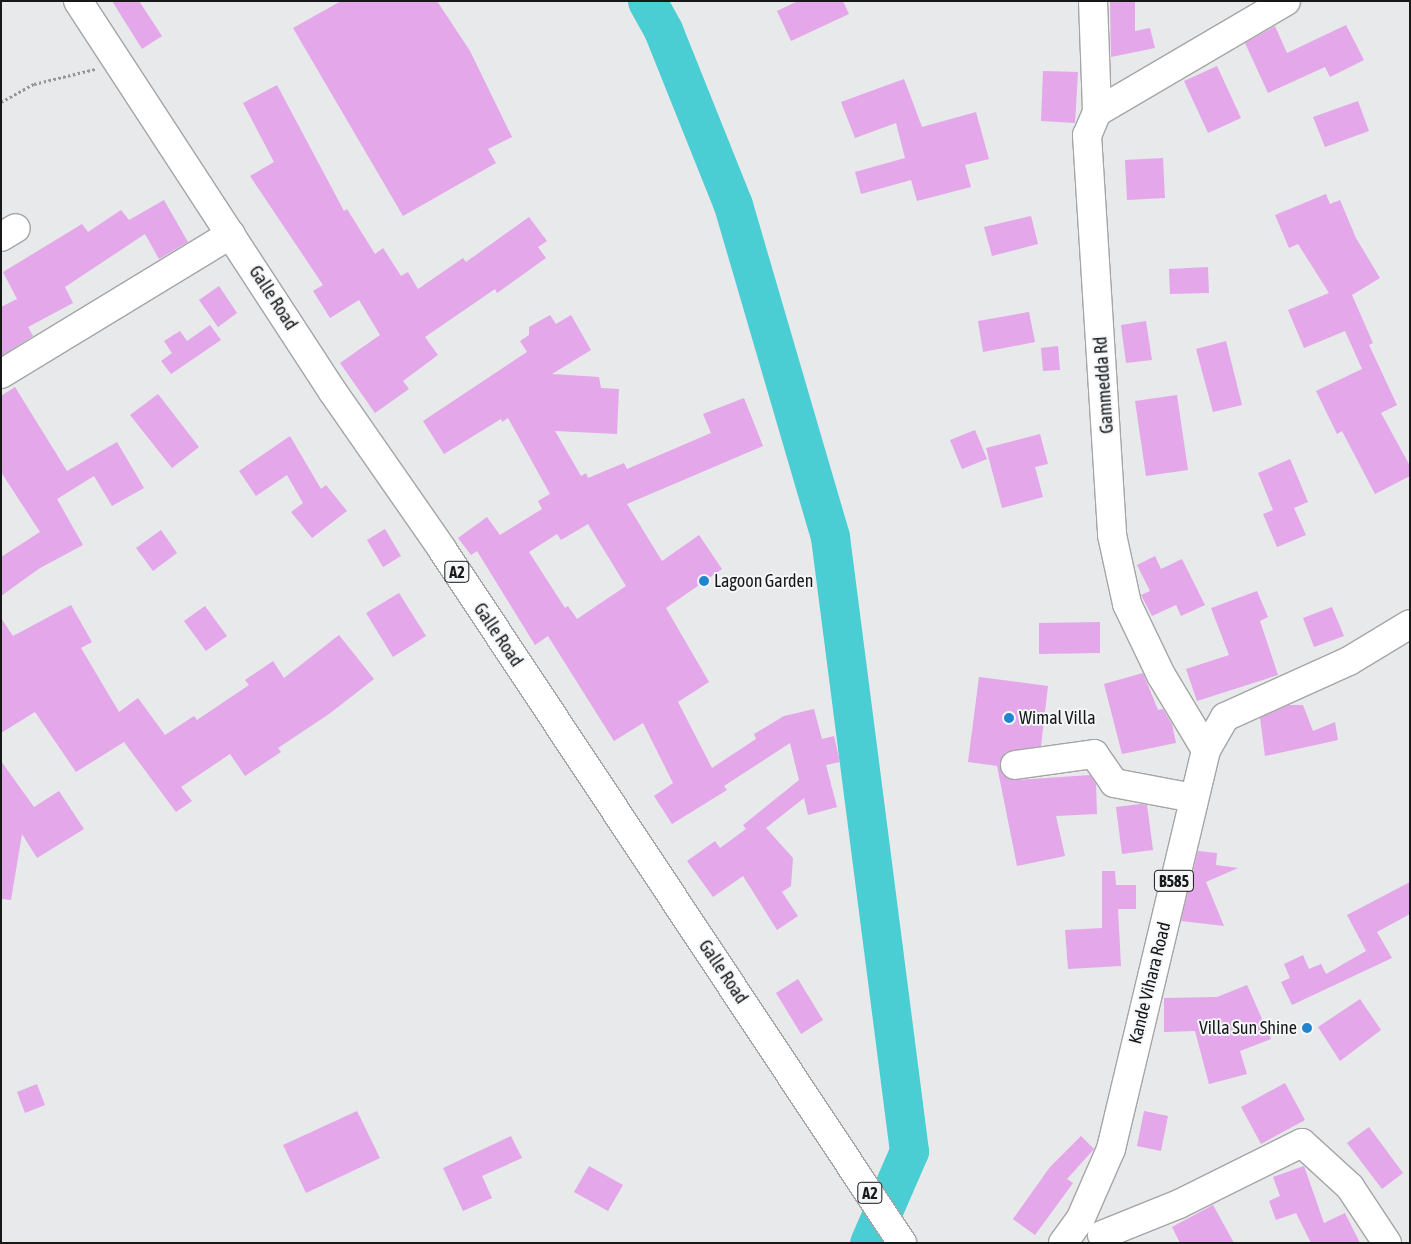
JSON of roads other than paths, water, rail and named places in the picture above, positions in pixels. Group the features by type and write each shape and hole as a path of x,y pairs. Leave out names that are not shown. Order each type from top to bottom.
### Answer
{"main road":[{"name":"Galle Road","path":"78,1 333,392 837,1143 902,1243"},
{"name":"Gammedda Rd","path":"1093,1 1097,112 1086,135 1112,535 1127,604 1161,676 1206,750"},
{"path":"1097,112 1286,1"},
{"path":"1,374 231,234"},
{"name":"Kande Vihara Road","path":"1063,1243 1080,1220 1111,1148 1206,750 1225,717 1349,661 1410,624"},
{"path":"1015,765 1094,754 1114,783 1194,798"},
{"path":"1080,1220 1108,1239 1302,1143 1350,1187 1387,1243"}],"waterway":[{"path":"647,1 663,30 733,205 830,537 909,1151 869,1243"}],"place":[{"name":"Lagoon Garden","path":"704,581"},
{"name":"Wimal Villa","path":"1009,718"},
{"name":"Villa Sun Shine","path":"1307,1028"}]}
